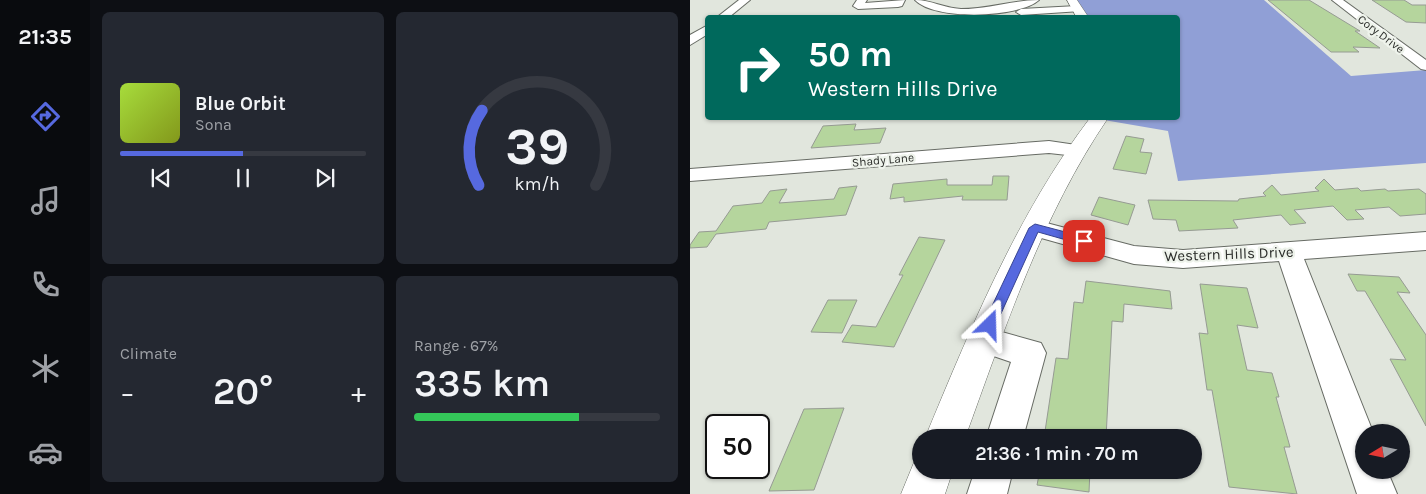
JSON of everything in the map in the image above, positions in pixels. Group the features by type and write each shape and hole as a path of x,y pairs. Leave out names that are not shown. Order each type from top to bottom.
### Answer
{"main road":[{"path":"949,429 984,340 1035,228 1076,150 1098,120"},
{"path":"922,494 928,479"}],"street":[{"path":"725,15 745,0"},
{"path":"862,0 858,6 898,4 900,0"},
{"path":"920,0 936,7 964,11 1077,9"},
{"path":"986,0 1020,9 1034,0"},
{"name":"Cory Drive","path":"1337,0 1426,66"},
{"path":"690,41 705,30"},
{"path":"1426,66 1426,71"},
{"name":"Shady Lane","path":"690,175 1049,147 1076,150"},
{"name":"Western Hills Drive","path":"1035,228 1134,255 1183,259 1426,241"},
{"path":"1288,252 1355,434"},
{"path":"984,340 1030,353 1007,429"},
{"path":"987,494 991,479"},
{"path":"1371,479 1377,494"}],"shaded area":[{"path":"1072,0 1264,0 1351,76 1426,70 1426,163 1178,181 1168,131 1104,120 1180,120 1180,15 1082,15"}],"building":[{"path":"1268,0 1309,0 1360,31 1355,31 1380,48 1353,47 1359,52 1331,52"},
{"path":"1372,0 1404,0 1412,5 1426,5 1426,23 1406,22"},
{"path":"856,124 854,130 886,128 880,143 811,148 823,126"},
{"path":"1126,136 1144,139 1140,152 1152,153 1146,174 1113,169"},
{"path":"993,176 1009,176 1007,200 962,200 963,196 904,202 904,197 890,199 893,184 947,179 947,185 992,185"},
{"path":"1324,179 1335,190 1358,188 1361,191 1419,189 1426,194 1426,214 1400,216 1389,207 1355,210 1364,219 1347,220 1333,206 1294,210 1306,223 1290,225 1281,215 1233,220 1238,228 1179,231 1176,220 1153,219 1148,200 1238,201 1239,199 1266,196 1263,193 1272,185 1281,195 1319,191 1315,188"},
{"path":"857,186 846,215 769,222 766,229 716,234 707,247 690,248 699,232 716,231 733,206 762,203 770,191 787,189 779,203 834,199 839,188"},
{"path":"1099,197 1135,205 1128,225 1091,215"},
{"path":"919,237 945,240 894,347 842,342 852,325 876,327 903,275 899,275"},
{"path":"1348,274 1399,277 1410,293 1397,292 1426,335 1426,426 1390,359 1406,360 1365,291 1357,291"},
{"path":"1086,281 1170,291 1172,309 1124,304 1123,322 1112,321 1106,429 1045,429 1056,358 1068,359 1074,302 1083,303"},
{"path":"1200,284 1247,288 1258,328 1237,325 1247,370 1272,373 1279,397 1276,397 1290,447 1284,447 1297,494 1229,487 1212,390 1207,390 1199,333 1208,334"},
{"path":"828,300 857,300 842,333 811,332"},
{"path":"844,408 814,490 769,491 804,409"},
{"path":"1038,479 1090,479 1089,492 1037,485"}],"route":[{"path":"990,325 1001,297 1035,228 1084,241"}]}
